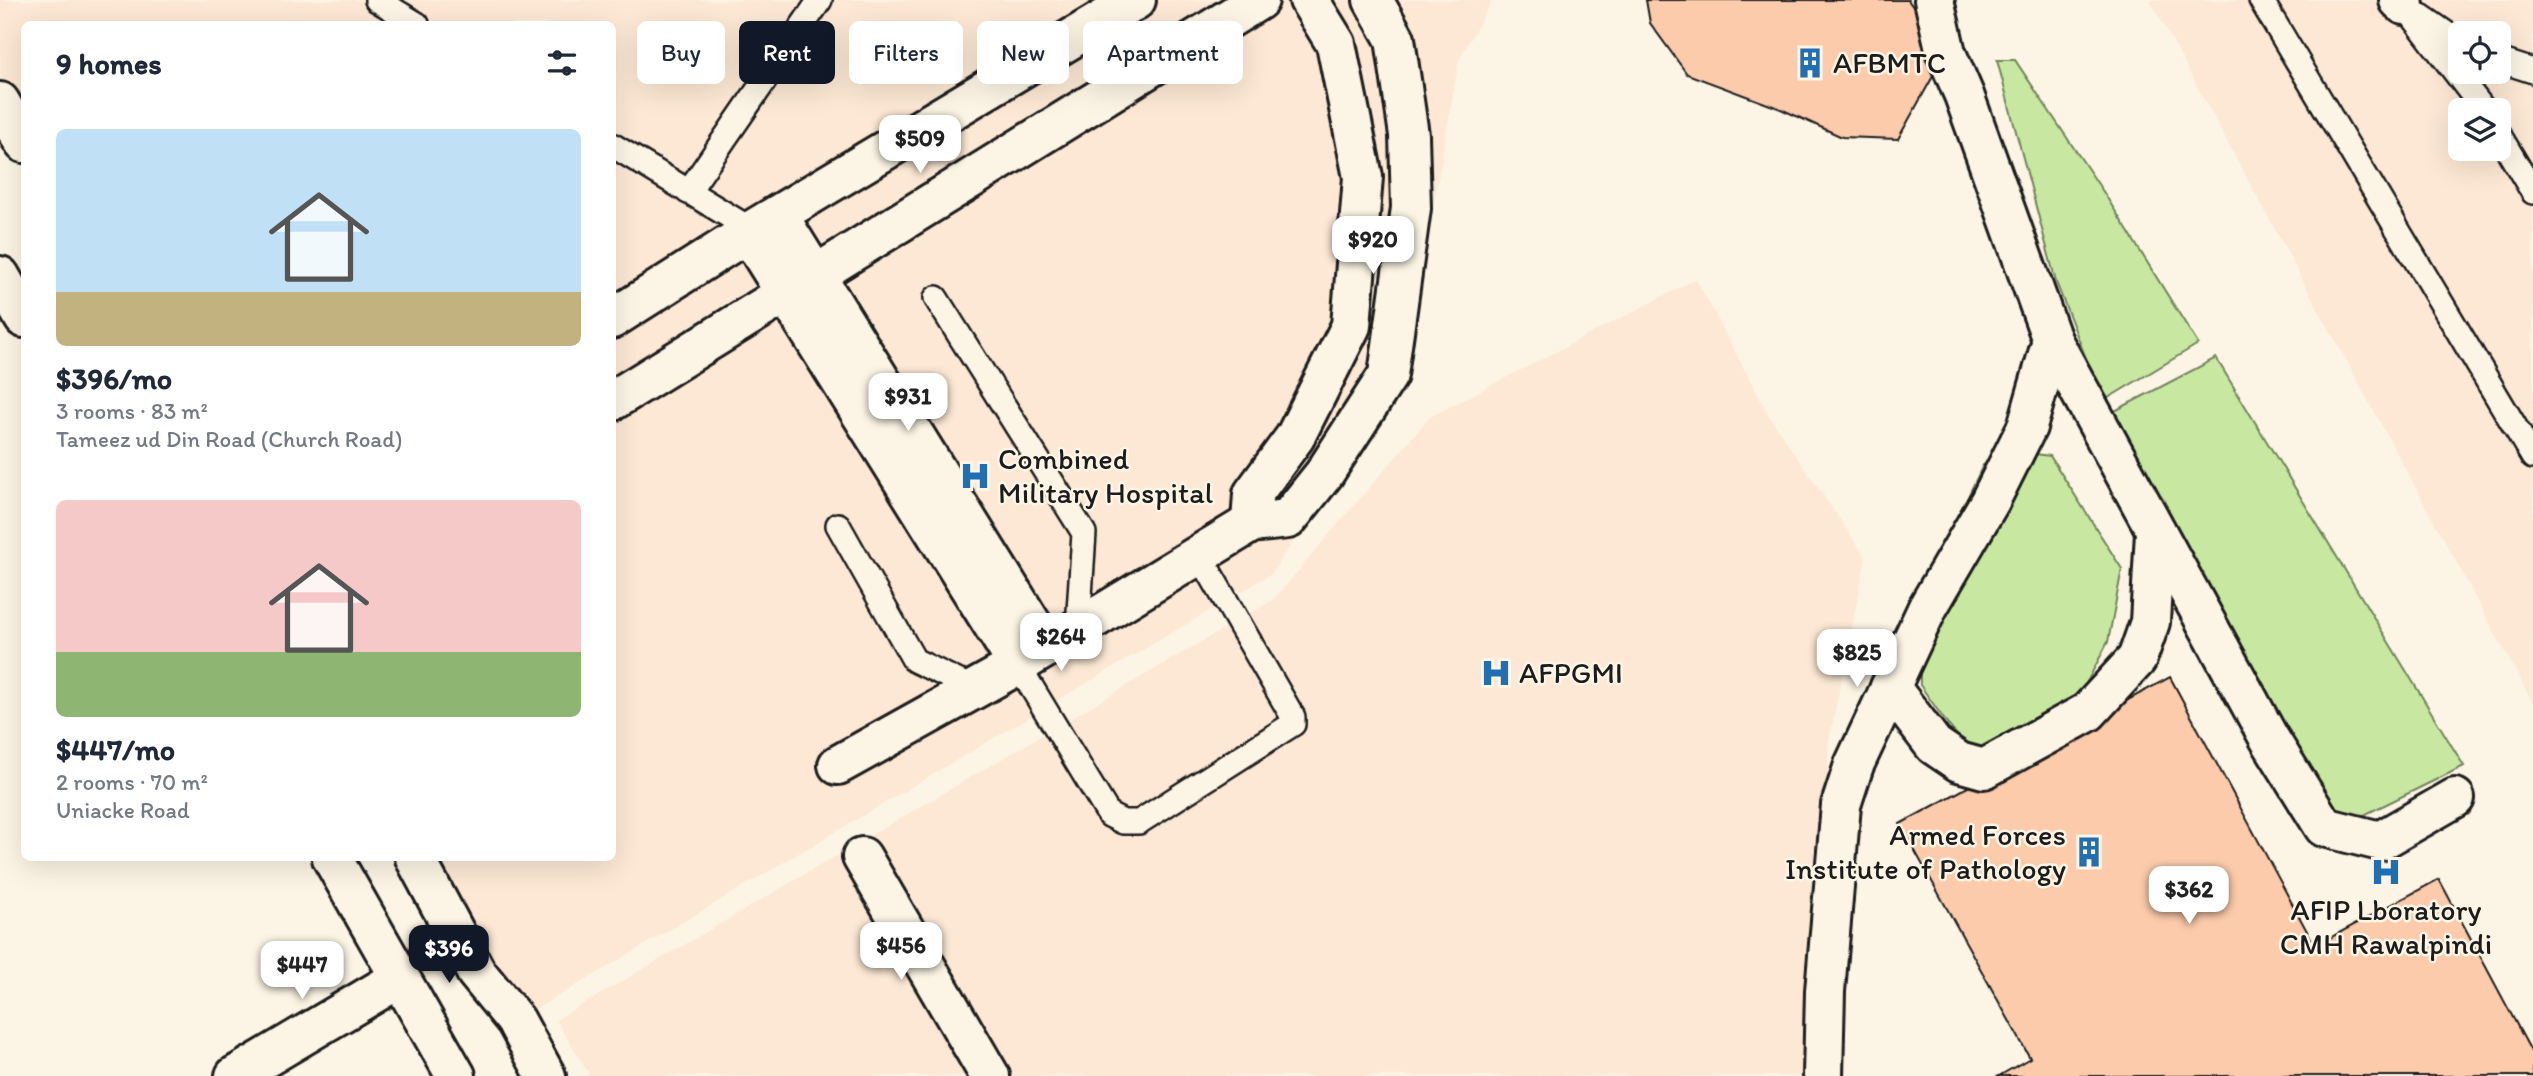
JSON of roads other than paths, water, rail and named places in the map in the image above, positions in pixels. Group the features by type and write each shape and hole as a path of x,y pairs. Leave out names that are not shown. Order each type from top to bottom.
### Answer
{"street":[{"path":"616,316 759,226 1136,0"},
{"path":"616,399 1259,0"},
{"path":"1251,523 1252,494 1295,438 1350,326 1363,177 1336,44 1310,0"},
{"path":"838,765 974,689 1251,523 1289,519 1324,474 1388,375 1411,208 1409,135 1395,39 1373,0"},
{"path":"1934,0 1946,53 1964,95 2052,340 2269,738 2323,827 2381,841 2455,798"},
{"path":"0,102 21,138"},
{"path":"759,226 1047,646"},
{"path":"0,276 21,313"},
{"path":"1822,1076 1825,991 1841,805 1854,765 1928,607 1990,501 2027,427 2052,340"},
{"path":"1890,687 1934,745 1959,762 1984,769 2088,712 2137,659 2150,622 2155,532"},
{"path":"862,857 990,1076"},
{"path":"334,861 456,1076"},
{"path":"417,861 476,972 516,1020 546,1076"},
{"path":"235,1076 400,978"}],"lane":[{"path":"377,0 412,21"},
{"path":"688,192 820,0"},
{"path":"2261,0 2533,457"},
{"path":"2401,2 2448,35"},
{"path":"2401,2 2475,98"},
{"path":"2511,64 2533,71"},
{"path":"616,147 688,192 759,226"},
{"path":"2511,155 2533,192"},
{"path":"936,298 1084,533 1047,646 1109,815 1123,821 1139,822 1293,724 1293,717 1199,554"},
{"path":"838,525 914,660 974,689"}],"place":[{"name":"AFBMTC","path":"1810,63"},
{"name":"Combined Military Hospital","path":"975,476"},
{"name":"AFPGMI","path":"1496,673"},
{"name":"Armed Forces Institute of Pathology","path":"2089,852"},
{"name":"AFIP Lboratory CMH Rawalpindi","path":"2386,872"}]}
